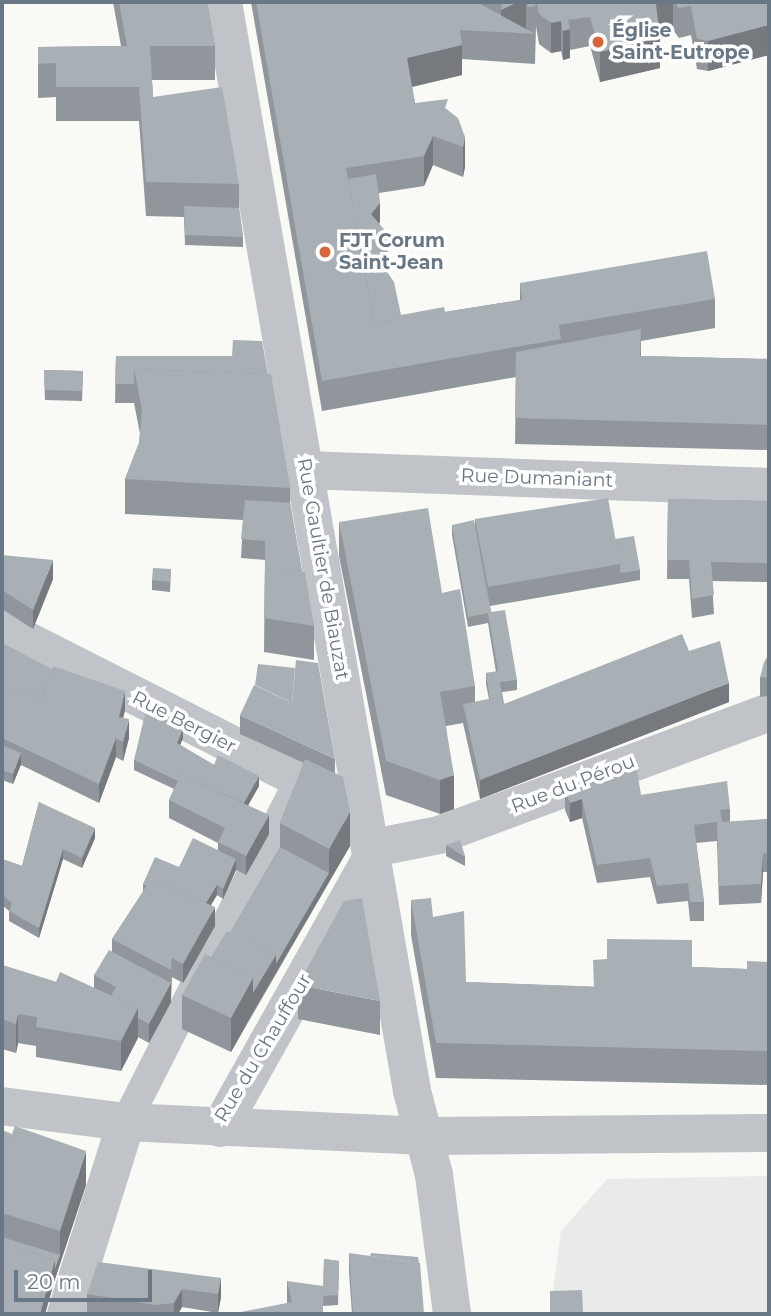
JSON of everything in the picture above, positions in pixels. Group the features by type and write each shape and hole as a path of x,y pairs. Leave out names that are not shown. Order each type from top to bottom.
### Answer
{"street":[{"name":"Rue Gaultier de Biauzat","path":"223,2 371,838 412,1091 425,1136 452,1314"},
{"name":"Rue Dumaniant","path":"306,470 769,487"},
{"name":"Rue Bergier","path":"2,628 299,779 371,838"},
{"name":"Rue du Pérou","path":"371,838 439,835 769,712"},
{"path":"66,1314 126,1122 279,830 299,779"},
{"name":"Rue du Chauffour","path":"2,1106 126,1122 220,1128 371,838"},
{"path":"220,1128 425,1136 769,1133"}],"shaded area":[{"path":"769,1176 769,1314 550,1314 561,1231 607,1179"}],"building":[{"path":"119,2 207,2 215,46 150,46 153,97 222,87 239,184 146,182 139,87 56,87 56,63 38,64 38,47 127,46"},
{"name":"FJT Corum Saint-Jean","path":"256,2 477,2 535,34 460,30 462,45 407,58 415,103 448,99 445,108 458,118 465,137 463,147 433,136 424,156 346,168 374,323 522,300 520,283 707,251 715,299 559,325 561,339 322,381"},
{"path":"502,2 518,2 501,10"},
{"path":"527,2 536,2 535,6 528,7"},
{"path":"537,2 665,2 656,4 660,38 600,52 590,17 568,20 570,29 563,31 561,21 551,23 539,14"},
{"path":"674,2 769,2 769,25 708,41 697,39 691,6 679,8"},
{"path":"376,174 380,203 371,214 387,233 388,252 381,263 394,282 401,315 444,307 445,312 374,323 348,179"},
{"path":"184,206 239,208 243,237 185,235"},
{"path":"641,329 640,356 769,359 769,425 515,418 516,352"},
{"path":"233,340 262,341 268,374 134,369 134,384 115,384 116,356 232,356"},
{"path":"134,369 271,374 290,488 125,479 139,443 142,410"},
{"path":"44,370 83,371 82,391 45,390"},
{"path":"608,498 620,564 488,587 475,519"},
{"path":"668,499 769,501 769,563 711,562 714,595 692,599 689,560 667,560"},
{"path":"245,500 290,503 302,572 265,568 265,541 241,539"},
{"path":"428,508 442,593 460,589 475,686 440,692 454,775 440,780 386,761 339,522"},
{"path":"474,520 491,612 505,610 517,680 500,682 503,702 501,697 490,699 486,673 498,671 488,613 468,617 452,525"},
{"path":"634,536 640,570 620,573 615,539"},
{"path":"2,555 53,560 33,610 2,590"},
{"path":"153,568 171,569 170,582 152,580"},
{"path":"265,568 305,572 314,626 264,618"},
{"path":"682,634 689,651 720,641 729,683 480,780 463,704 501,697 504,704"},
{"path":"2,643 52,669 42,698 2,685"},
{"path":"769,654 769,677 760,678 764,662"},
{"path":"296,660 318,663 335,759 240,715 254,685 292,703"},
{"path":"258,664 295,668 292,703 255,685"},
{"path":"53,666 125,691 119,717 129,719 123,742 116,738 99,784 2,738 2,685 42,698"},
{"path":"146,710 183,728 177,743 214,765 218,755 259,776 244,803 181,774 178,781 134,760"},
{"path":"2,745 21,753 13,774 2,770"},
{"path":"305,759 343,777 350,812 329,849 280,823"},
{"path":"636,764 641,795 727,781 730,809 720,810 722,822 769,819 769,854 763,853 761,884 719,886 717,822 694,825 704,902 690,902 688,883 657,886 650,858 597,865 582,799 570,803 565,791"},
{"path":"181,774 269,815 246,856 218,842 225,828 169,800"},
{"path":"39,802 95,828 82,858 63,849 39,928 9,911 12,903 2,895 2,859 22,866"},
{"path":"193,838 236,859 223,889 217,885 206,903 151,879 147,886 143,884 155,857 179,867"},
{"path":"460,840 465,856 446,845"},
{"path":"280,847 329,873 276,964 276,955 230,933"},
{"path":"151,879 215,907 183,964 172,958 171,970 112,939"},
{"path":"362,898 380,1001 298,985 344,901"},
{"path":"431,898 433,917 464,911 466,982 607,987 607,939 692,940 692,967 747,969 747,961 769,962 769,1051 436,1043 411,900"},
{"path":"227,931 276,955 253,993 253,978 211,957"},
{"path":"109,950 171,983 149,1024 138,1018 138,1008 111,996 116,987 94,975"},
{"path":"205,954 253,978 231,1018 182,995"},
{"path":"607,959 607,987 594,987 593,960"},
{"path":"2,965 56,982 60,972 138,1008 121,1041 36,1027 37,1017 18,1014 16,1024 2,1019"},
{"path":"15,1126 86,1151 60,1231 2,1213 2,1161"},
{"path":"2,1130 12,1134 2,1161"},
{"path":"2,1237 60,1255 55,1269 55,1260 2,1242"},
{"path":"2,1242 55,1260 40,1314 2,1314"},
{"path":"349,1253 420,1263 424,1314 353,1314"},
{"path":"371,1253 418,1257 419,1263 370,1256"},
{"path":"324,1259 339,1261 338,1295 323,1296"},
{"path":"98,1262 221,1278 218,1294 182,1289 174,1303 155,1305 87,1294"},
{"path":"287,1281 323,1286 323,1314 231,1314 292,1302"},
{"path":"582,1290 583,1314 550,1314 550,1291"}],"place":[{"name":"Église Saint-Eutrope","path":"598,42"},
{"name":"FJT Corum Saint-Jean","path":"325,252"}]}
